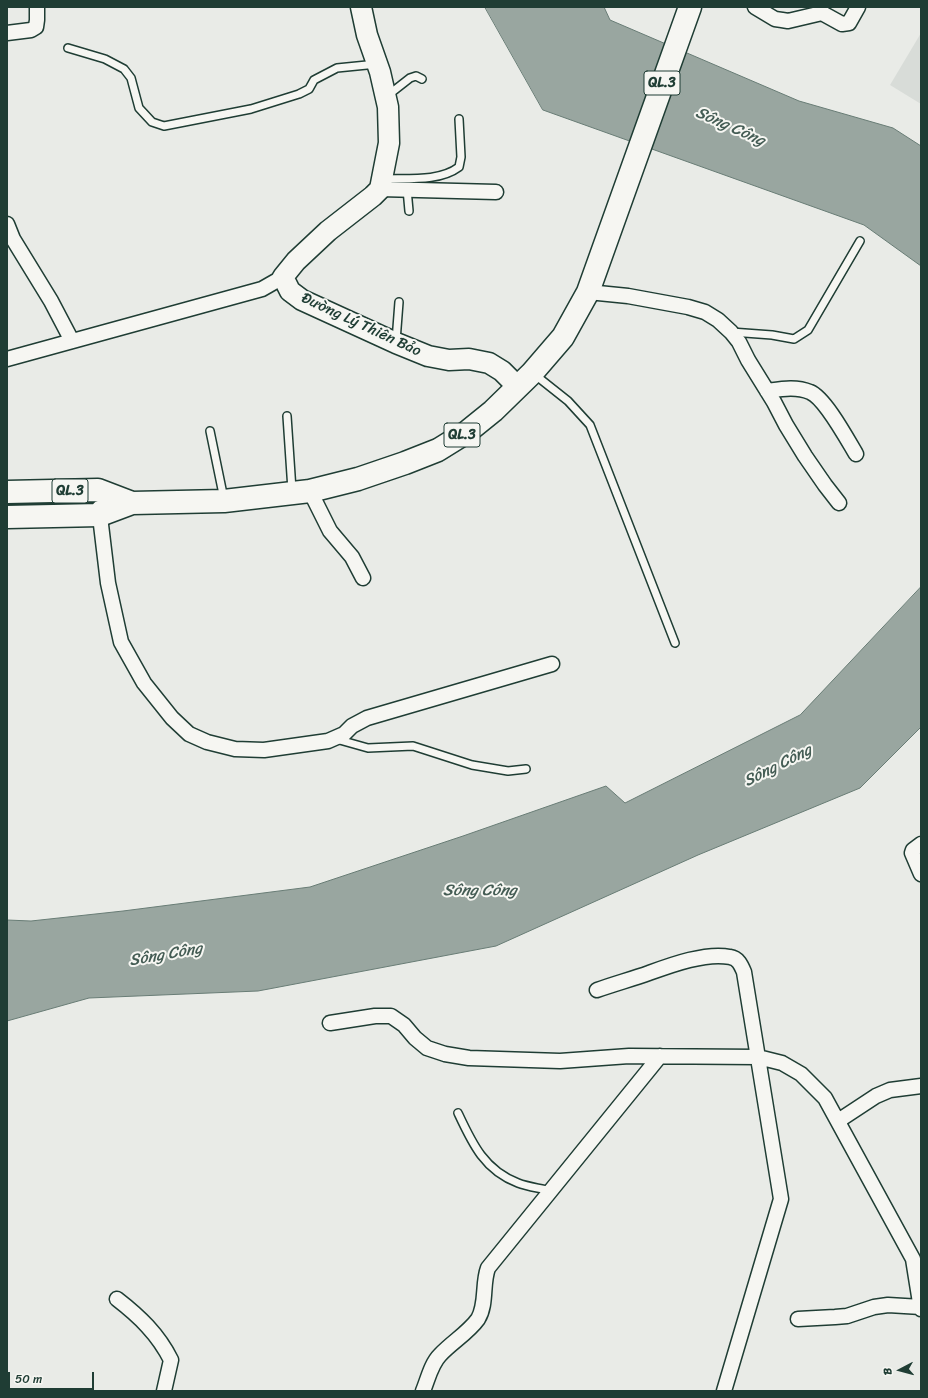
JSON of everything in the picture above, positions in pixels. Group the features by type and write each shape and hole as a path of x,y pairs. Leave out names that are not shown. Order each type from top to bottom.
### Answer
{"highway":[{"name":"QL.3","path":"7,517 100,515 132,503 224,502 301,493 358,479 405,463 438,450 467,432 493,411 525,380 563,337 588,292 688,11"},
{"name":"QL.3","path":"7,492 98,490 132,503"}],"main road":[{"path":"283,277 296,260 328,231 373,196 381,184 389,143 388,107 377,64 367,35 361,7"},
{"name":"Đường Lý Thiên Bảo","path":"283,277 290,291 302,300 396,343 428,356 450,360 469,359 489,363 502,371 525,380"}],"street":[{"path":"7,33 31,30 36,27 37,7"},
{"path":"755,7 775,19 788,20 822,13 842,24 849,23 858,7"},
{"path":"381,184 407,189 496,192"},
{"path":"7,224 14,240 51,301 72,341"},
{"path":"7,359 262,289 283,277"},
{"path":"588,292 628,296 688,307 705,312 731,332 739,342 748,360 805,456 825,486 839,502"},
{"path":"766,391 781,388 798,389 818,396 856,454"},
{"path":"98,490 108,583 121,642 144,683 172,718 189,734 207,742 235,749 264,750 328,742 344,734 352,726 367,718 552,664"},
{"path":"301,493 352,557 363,578"},
{"path":"921,844 912,853 921,874"},
{"path":"597,990 650,973 669,965 720,956 735,959 740,964 744,972 781,1199 724,1391"},
{"path":"330,1023 375,1016 391,1016 404,1025 414,1038 427,1048 446,1054 469,1058 560,1061 629,1056 758,1057 782,1063 801,1074 825,1098 913,1259 921,1308 888,1305 874,1307 846,1316 798,1319"},
{"path":"423,1391 435,1361 472,1326 478,1318 482,1307 488,1268 660,1056"},
{"path":"838,1121 876,1096 890,1090 921,1086"},
{"path":"117,1299 139,1317 156,1335 166,1350 171,1360 164,1391"}],"lane":[{"path":"68,48 105,59 124,69 131,78 139,108 152,122 164,126 251,109 299,94 309,89 314,80 337,68 377,64"},
{"path":"386,98 400,84 410,78 416,76 422,79"},
{"path":"381,184 431,178 452,172 459,168 461,157 459,119"},
{"path":"407,189 409,211"},
{"path":"731,332 794,340 808,330 860,241"},
{"path":"396,343 399,302"},
{"path":"525,380 568,401 590,426 675,643"},
{"path":"287,416 301,493"},
{"path":"210,431 224,502"},
{"path":"334,738 368,748 413,746 472,765 508,771 526,769"},
{"path":"458,1112 480,1156 501,1175 518,1184 551,1190"}],"shaded area":[{"path":"921,33 921,104 890,85"}],"water":[{"name":"Sông Công","path":"485,7 604,7 610,20 799,101 893,128 921,146 921,266 864,225 543,110"},
{"name":"Sông Công","path":"921,587 921,727 860,788 698,855 496,946 258,991 89,998 7,1021 7,920 31,921 123,911 310,887 606,786 625,803 800,715"}]}
